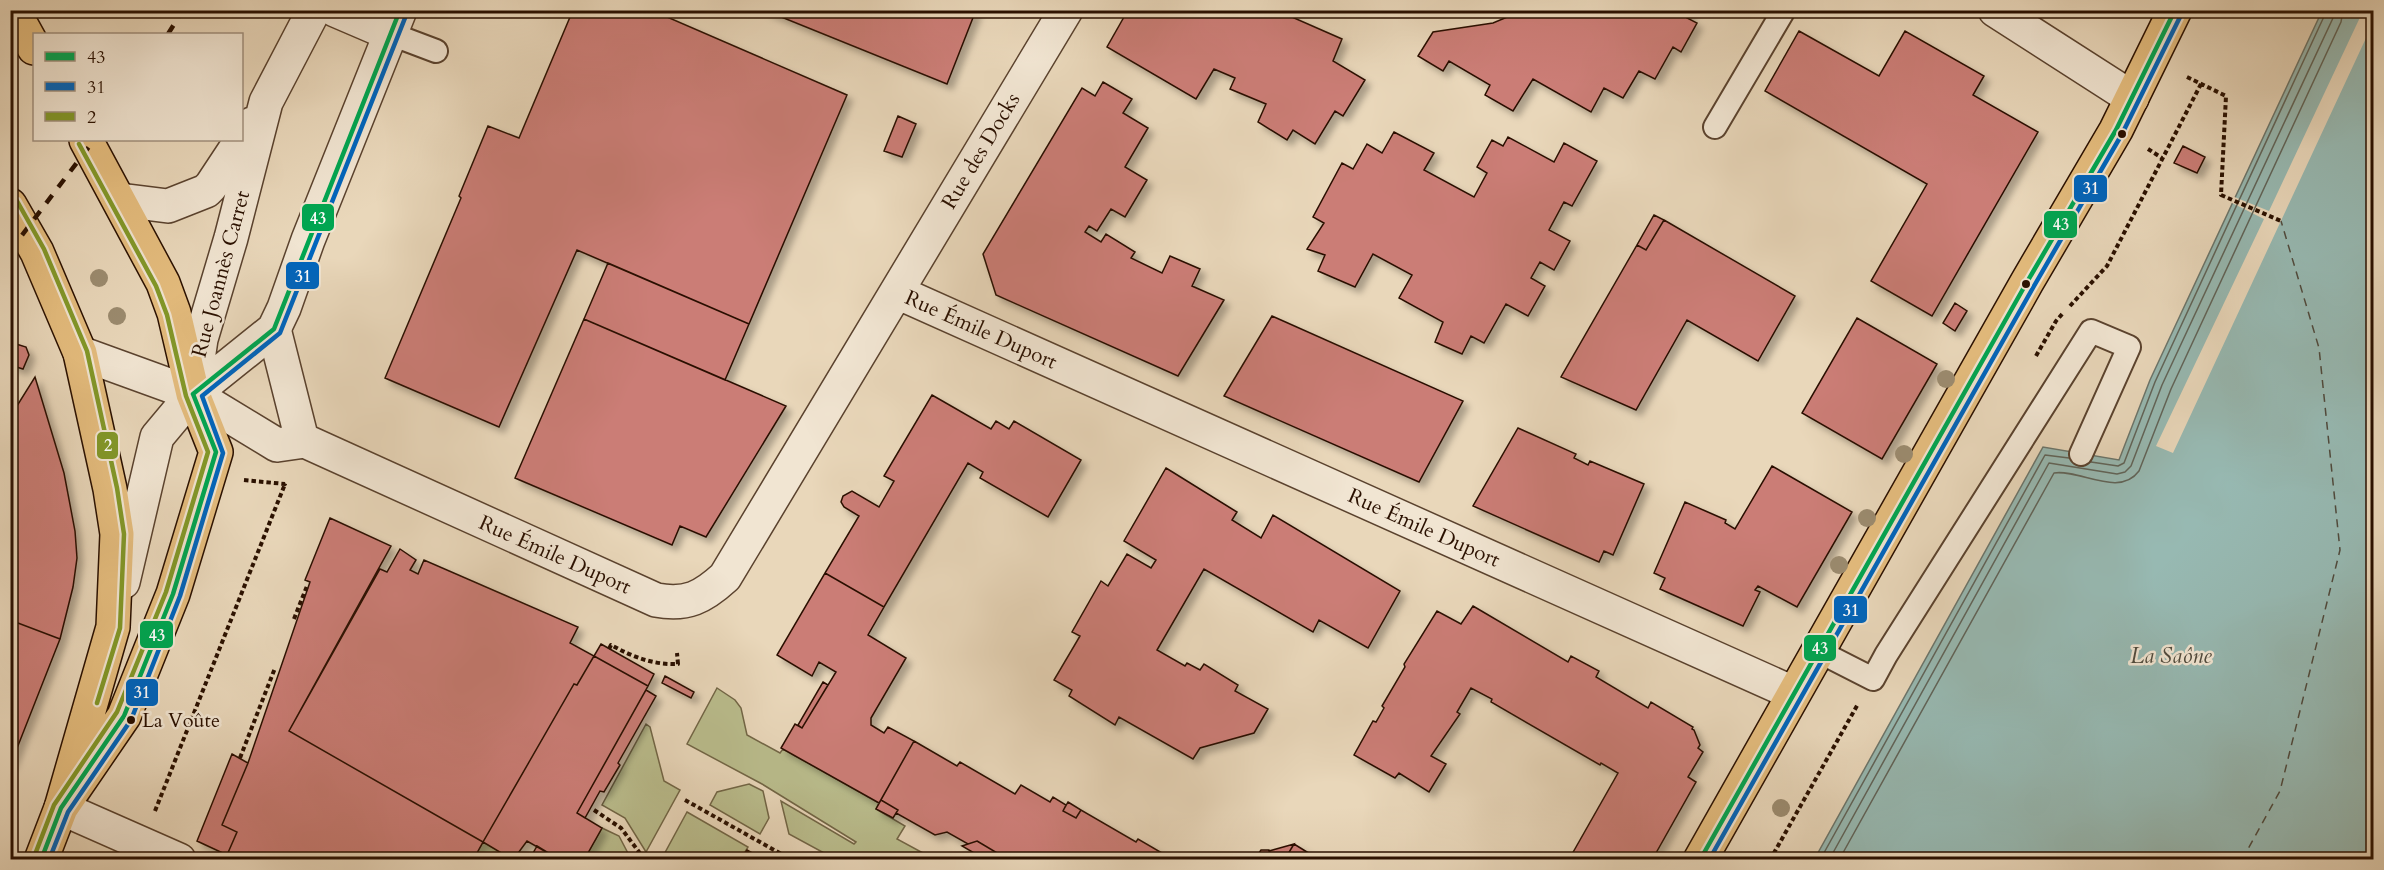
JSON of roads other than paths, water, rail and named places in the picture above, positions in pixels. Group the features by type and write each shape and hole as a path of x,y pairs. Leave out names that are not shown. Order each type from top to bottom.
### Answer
{"main road":[{"path":"13,10 33,46"},
{"path":"1700,860 2027,282 2116,130 2175,10"},
{"path":"61,808 124,716 173,594 216,452 193,394 174,313 163,283 87,141"},
{"path":"10,206 37,252 80,353 108,479 117,534 113,627 61,808 41,860"}],"street":[{"name":"Rue Joannès Carret","path":"193,394 201,339 231,238 266,102 314,10"},
{"path":"335,10 396,22"},
{"name":"Rue des Docks","path":"897,292 1066,10"},
{"path":"1995,10 2132,98"},
{"name":"Rue Joannès Carret","path":"193,394 274,329 396,22"},
{"path":"243,137 266,102"},
{"path":"120,200 168,206 206,191 240,141"},
{"name":"Rue Émile Duport","path":"80,353 193,394 277,444 302,440 656,600 674,603 691,600 710,591 725,577 897,292 1793,693"},
{"path":"274,329 302,440"},
{"path":"113,627 157,436 193,394"},
{"path":"61,808 178,860"}],"lane":[{"path":"1714,127 1784,10"},
{"path":"396,22 436,51"},
{"path":"1818,651 1873,679 2091,331 2129,347 2081,454"}],"water":[{"name":"La Saône","path":"2322,11 2373,11 2373,859 1814,860 2043,447 2119,460 2150,380"}],"railway":[{"path":"169,33 183,10"},
{"path":"10,251 93,141"}],"place":[{"name":"La Voûte","path":"131,720"}]}
